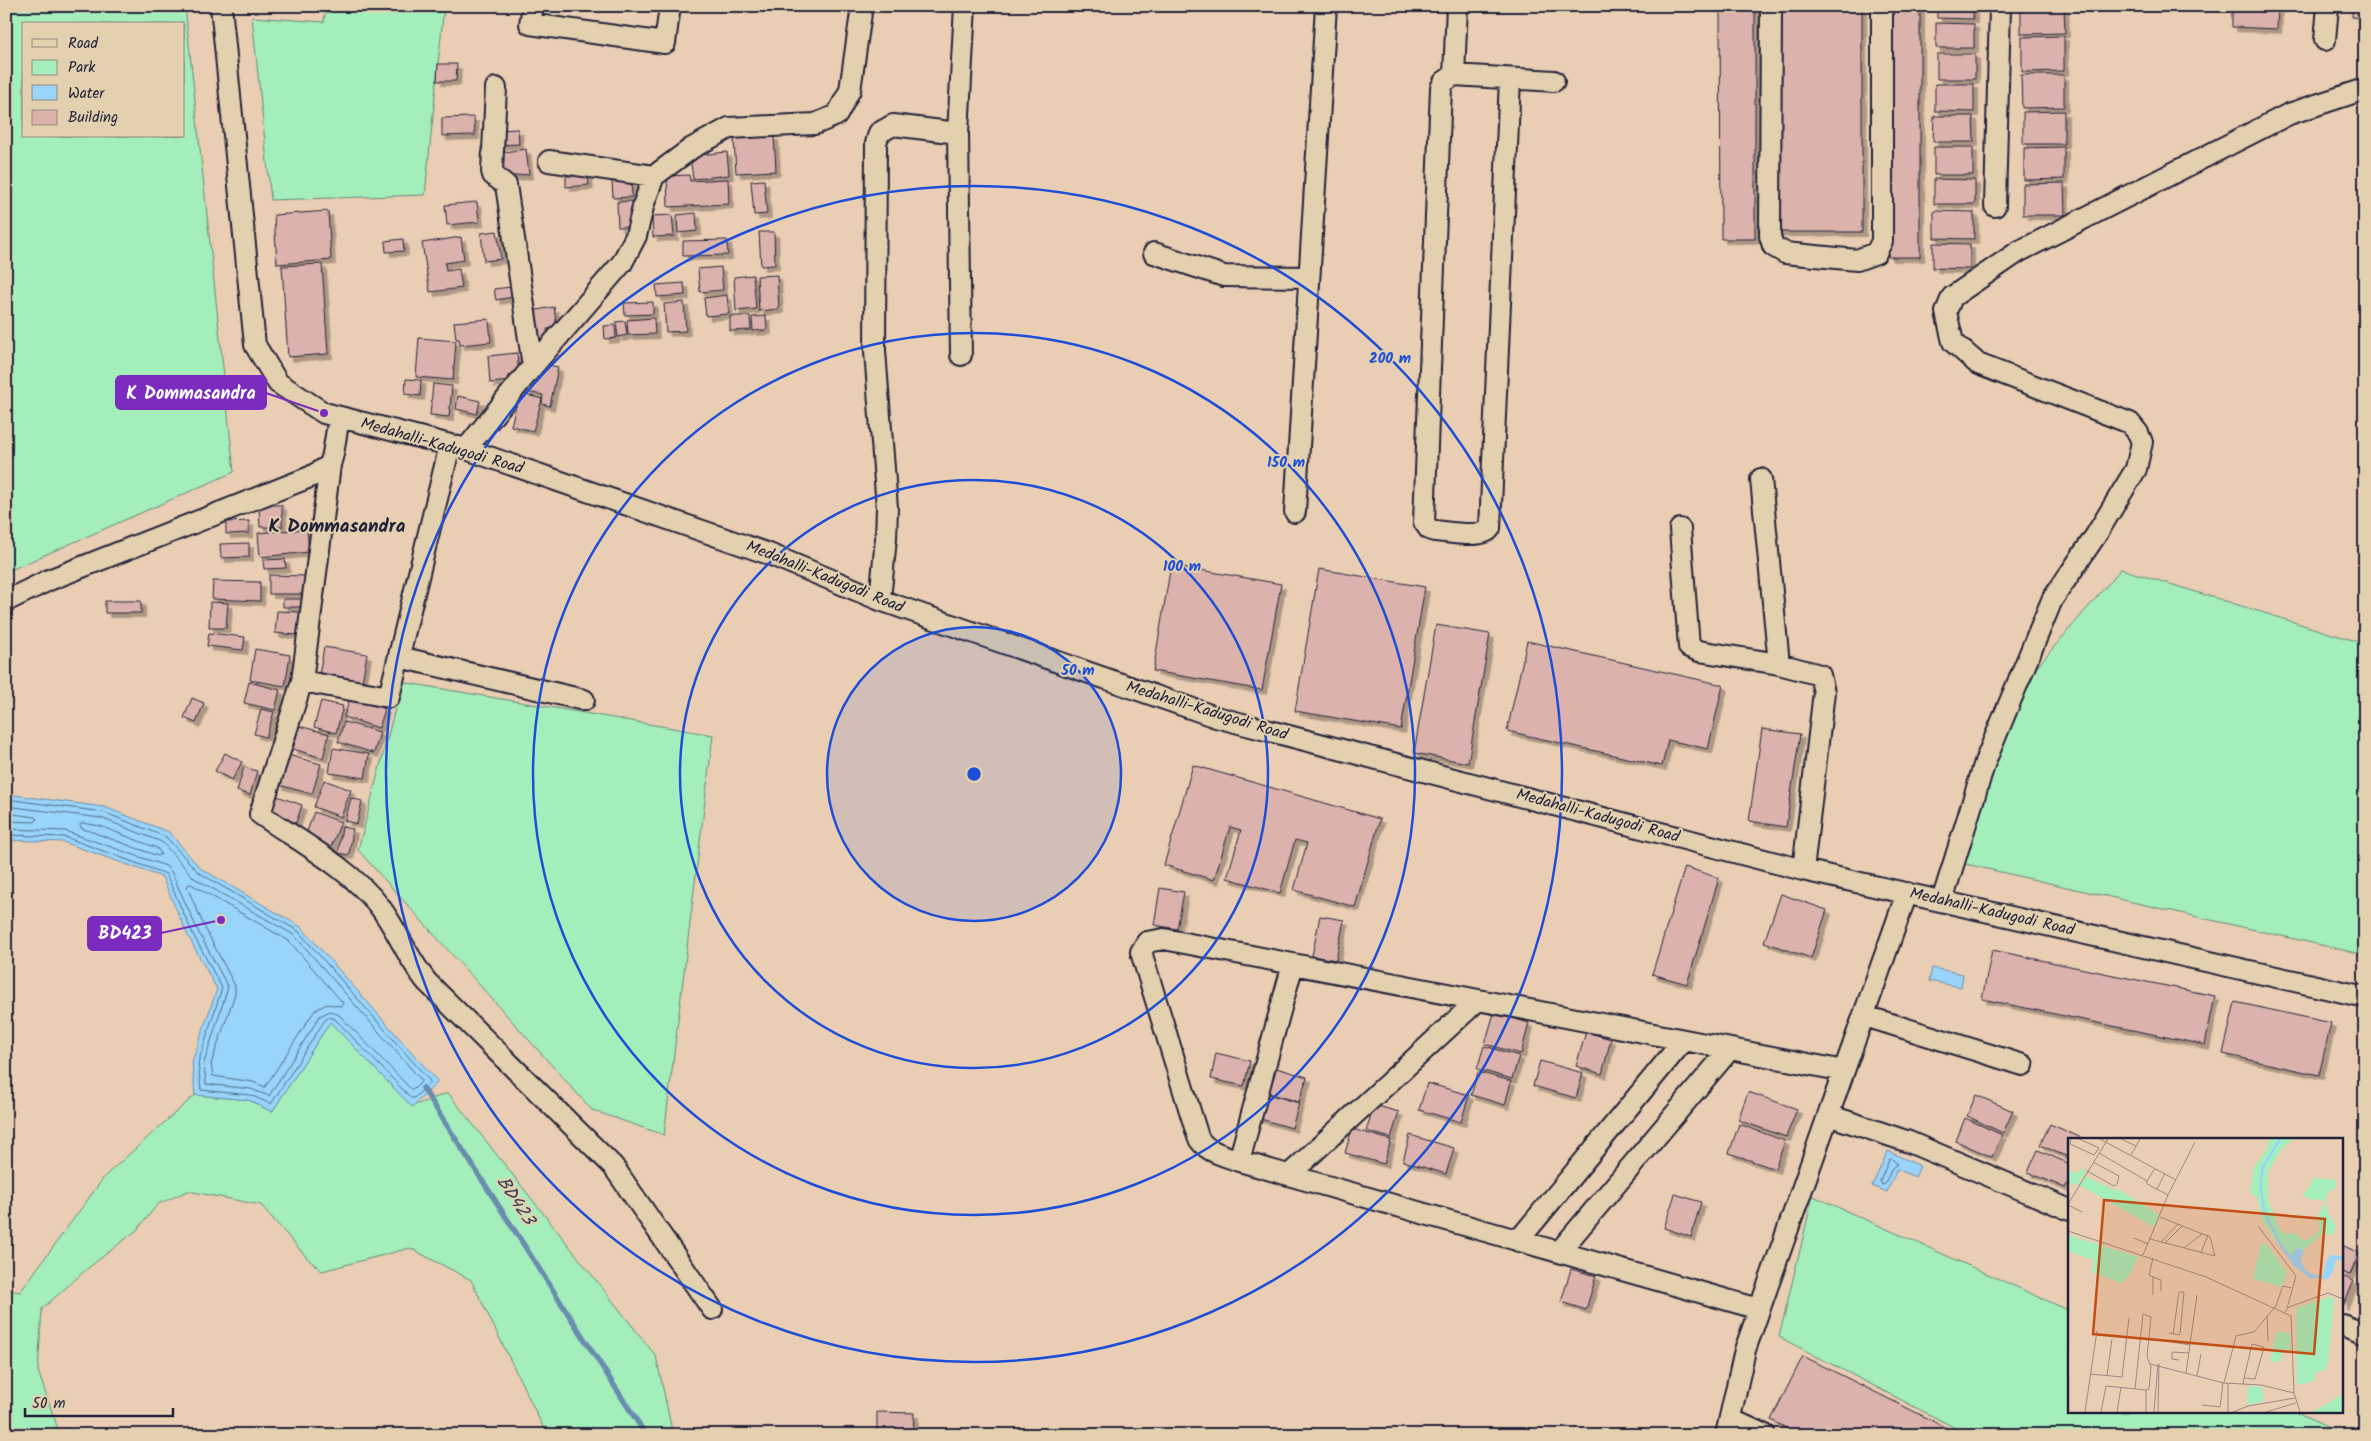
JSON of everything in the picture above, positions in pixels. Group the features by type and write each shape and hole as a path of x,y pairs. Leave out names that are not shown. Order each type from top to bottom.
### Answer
{"street":[{"name":"Medahalli-Kadugodi Road","path":"221,6 255,345 278,383 324,413 458,447 769,554 880,600 1216,717 1804,870 2365,997"},
{"path":"533,6 530,24 665,43 670,6"},
{"path":"302,681 389,697 458,447 533,366 622,263 636,236 644,203 654,176 692,148 729,128 815,124 837,115 850,90 862,6"},
{"path":"961,355 958,134 965,6"},
{"path":"1295,512 1326,6"},
{"path":"1454,75 1457,6"},
{"path":"1771,6 1770,236 1773,246 1785,253 1857,260 1876,253 1882,241 1882,6"},
{"path":"1995,206 2000,6"},
{"path":"2325,40 2328,6"},
{"path":"1510,79 1490,528 1488,532 1480,535 1435,531 1428,529 1424,522 1442,88 1444,82 1454,75 1554,81"},
{"path":"496,88 492,171 506,185 533,366"},
{"path":"1942,901 1985,762 2052,600 2096,535 2136,469 2142,442 2130,423 1978,364 1953,342 1946,312 1952,296 2018,252 2289,114 2365,89"},
{"path":"880,600 887,508 875,351 876,143 880,134 886,128 894,125 958,134"},
{"path":"549,161 654,176"},
{"path":"1154,253 1224,276 1309,277"},
{"path":"338,416 302,681 260,814 359,884 380,908 427,982 613,1166 712,1308"},
{"path":"6,601 49,580 310,477 330,465"},
{"path":"1761,478 1779,664"},
{"path":"1680,529 1689,647 1699,651 1779,664 1820,675 1823,683 1824,692 1804,870"},
{"path":"399,657 584,700"},
{"path":"1765,1435 1728,1427 1745,1350 1907,893"},
{"path":"1759,1309 1239,1161 1207,1149 1201,1144 1198,1137 1141,952 1147,942 1164,939 1844,1071"},
{"path":"1239,1161 1293,964"},
{"path":"1288,1175 1478,1000"},
{"path":"1864,1016 2024,1065"},
{"path":"1518,1241 1684,1040"},
{"path":"1559,1252 1730,1049"},
{"path":"1828,1114 1909,1142 2068,1209"},
{"path":"2344,1326 2365,1334"}],"green space":[{"path":"6,6 185,6 234,472 6,572"},
{"path":"326,6 444,6 425,195 271,200 252,17 324,22"},
{"path":"2121,569 2365,644 2365,955 1961,863 2024,682"},
{"path":"402,682 713,735 664,1135 592,1110 358,850"},
{"path":"330,1022 412,1106 448,1093 656,1356 673,1435 547,1435 471,1280 410,1248 322,1271 308,1259 261,1205 188,1191 158,1204 137,1230 88,1268 42,1309 38,1371 60,1435 6,1435 6,1290 20,1292 105,1176 195,1095 249,1100 272,1112"},
{"path":"1813,1196 2068,1310 2068,1414 2298,1414 2344,1435 1969,1435 1779,1337"}],"water":[{"path":"6,794 104,807 169,832 200,868 301,927 438,1082 412,1107 330,1022 272,1112 249,1100 195,1095 192,1062 217,989 188,936 162,877 63,842 6,840"},
{"path":"1932,968 1963,974 1961,987 1929,981"},
{"path":"1888,1151 1920,1166 1915,1177 1897,1169 1887,1192 1872,1186"}],"building":[{"path":"1720,6 1755,6 1755,239 1721,239"},
{"path":"1777,6 1862,6 1862,232 1778,232"},
{"path":"1887,6 1920,6 1920,257 1888,257"},
{"path":"1937,6 1973,6 1973,19 1937,18"},
{"path":"2021,6 2064,6 2065,33 2021,34"},
{"path":"2232,6 2278,6 2277,29 2232,27"},
{"path":"2352,6 2365,6 2365,18 2352,17"},
{"path":"1936,23 1974,24 1974,48 1936,48"},
{"path":"2064,36 2064,71 2022,72 2022,37"},
{"path":"1937,54 1975,54 1975,79 1937,79"},
{"path":"438,64 457,64 456,81 437,81"},
{"path":"2021,75 2064,75 2064,107 2022,108"},
{"path":"1935,84 1974,84 1974,112 1935,111"},
{"path":"2064,111 2064,144 2023,144 2023,112"},
{"path":"1934,116 1973,116 1974,142 1933,142"},
{"path":"474,117 475,135 442,136 442,118"},
{"path":"518,129 519,144 497,145 496,130"},
{"path":"774,136 776,171 736,173 734,139"},
{"path":"1934,147 1973,147 1973,175 1934,175"},
{"path":"2064,147 2064,179 2024,180 2024,148"},
{"path":"526,149 529,174 500,178 497,153"},
{"path":"727,152 729,175 693,179 690,156"},
{"path":"588,175 589,185 566,187 566,176"},
{"path":"689,175 690,181 728,179 729,204 668,207 667,176"},
{"path":"1934,179 1975,180 1975,204 1934,204"},
{"path":"631,180 632,197 613,198 612,181"},
{"path":"764,180 767,214 754,215 751,181"},
{"path":"2064,183 2065,215 2023,215 2023,184"},
{"path":"632,201 633,227 618,227 617,202"},
{"path":"477,202 479,222 447,225 445,205"},
{"path":"328,211 331,260 277,264 274,215"},
{"path":"1934,211 1974,212 1974,239 1934,238"},
{"path":"696,213 697,231 678,233 677,215"},
{"path":"672,215 674,236 653,237 652,216"},
{"path":"497,231 501,259 484,261 481,233"},
{"path":"759,232 774,232 775,265 761,266"},
{"path":"461,237 464,260 445,263 446,271 459,269 462,288 430,292 422,243"},
{"path":"403,239 404,251 386,252 385,241"},
{"path":"727,240 728,255 683,256 683,241"},
{"path":"1933,243 1970,244 1970,269 1933,268"},
{"path":"322,264 328,354 288,357 282,266"},
{"path":"721,267 723,290 700,292 698,269"},
{"path":"753,275 756,309 736,311 734,277"},
{"path":"777,275 779,309 759,311 757,276"},
{"path":"684,283 685,295 657,297 656,285"},
{"path":"511,287 513,297 496,300 494,289"},
{"path":"727,295 729,314 706,316 704,298"},
{"path":"653,302 653,314 625,315 624,303"},
{"path":"684,302 686,331 666,332 664,304"},
{"path":"554,307 557,328 547,329 548,339 536,341 531,311"},
{"path":"730,316 750,316 751,330 730,331"},
{"path":"766,316 767,330 753,331 752,317"},
{"path":"654,318 655,334 628,335 627,320"},
{"path":"489,319 491,342 460,345 459,339 456,339 454,322"},
{"path":"625,321 627,335 618,337 616,322"},
{"path":"615,325 616,338 605,339 604,326"},
{"path":"419,338 456,341 453,380 416,377"},
{"path":"517,353 519,375 508,376 509,381 490,383 488,356"},
{"path":"544,364 558,367 550,406 542,404 543,395 526,392 529,376 538,378 540,368"},
{"path":"406,379 421,380 420,396 405,394"},
{"path":"433,384 452,386 449,417 430,415"},
{"path":"519,393 542,399 533,431 511,426"},
{"path":"458,396 480,401 477,414 456,409"},
{"path":"259,505 282,505 282,527 260,527"},
{"path":"249,521 249,533 226,534 226,522"},
{"path":"307,529 309,552 260,557 258,533"},
{"path":"249,543 249,557 221,558 220,544"},
{"path":"285,559 286,568 264,569 263,560"},
{"path":"1171,565 1281,584 1262,690 1153,671"},
{"path":"1319,569 1425,587 1401,729 1295,711"},
{"path":"269,575 306,576 306,594 269,594"},
{"path":"213,581 260,582 260,601 212,599"},
{"path":"283,599 302,599 302,607 283,607"},
{"path":"105,601 141,601 141,613 105,613"},
{"path":"210,602 228,603 226,628 209,628"},
{"path":"277,611 300,612 298,635 275,633"},
{"path":"1436,625 1490,634 1468,763 1414,753"},
{"path":"209,633 245,637 243,650 207,646"},
{"path":"1527,641 1723,685 1708,749 1668,740 1662,766 1507,731"},
{"path":"324,647 367,654 362,682 319,675"},
{"path":"255,649 290,655 285,686 250,680"},
{"path":"249,682 280,690 275,710 244,703"},
{"path":"192,698 204,703 196,723 184,718"},
{"path":"350,698 385,709 379,728 344,717"},
{"path":"321,701 343,706 336,733 314,727"},
{"path":"261,709 274,712 266,737 254,734"},
{"path":"344,722 380,732 374,753 338,742"},
{"path":"299,726 329,734 323,758 293,749"},
{"path":"1762,729 1800,734 1786,827 1749,821"},
{"path":"333,748 369,754 365,778 329,773"},
{"path":"225,753 242,762 232,780 215,771"},
{"path":"288,755 321,764 312,794 279,785"},
{"path":"1193,765 1380,819 1355,907 1294,890 1307,843 1295,840 1280,893 1227,878 1241,830 1230,827 1214,880 1164,865"},
{"path":"244,767 257,771 250,795 237,791"},
{"path":"324,780 351,790 341,817 314,807"},
{"path":"277,796 302,805 296,823 270,813"},
{"path":"351,798 362,801 357,824 345,821"},
{"path":"314,812 341,822 330,850 304,840"},
{"path":"342,827 353,829 349,855 338,853"},
{"path":"1685,867 1719,878 1687,984 1652,974"},
{"path":"1160,888 1184,892 1177,929 1154,925"},
{"path":"1781,894 1827,910 1811,958 1764,942"},
{"path":"1320,916 1344,920 1336,960 1312,956"},
{"path":"1992,950 2215,996 2205,1045 1982,999"},
{"path":"2235,1002 2331,1023 2319,1075 2223,1054"},
{"path":"1494,1013 1529,1023 1521,1054 1485,1044"},
{"path":"1586,1032 1611,1039 1602,1074 1576,1066"},
{"path":"1484,1046 1519,1056 1512,1079 1477,1069"},
{"path":"1216,1053 1250,1061 1244,1086 1211,1079"},
{"path":"1540,1061 1583,1073 1576,1098 1533,1086"},
{"path":"1273,1067 1307,1077 1299,1102 1265,1092"},
{"path":"1478,1072 1511,1081 1505,1105 1471,1095"},
{"path":"1427,1083 1469,1095 1461,1122 1419,1110"},
{"path":"1748,1092 1797,1109 1786,1137 1738,1120"},
{"path":"1264,1093 1299,1103 1292,1128 1257,1118"},
{"path":"1976,1095 2013,1111 2003,1133 1967,1116"},
{"path":"1374,1105 1399,1112 1391,1138 1366,1131"},
{"path":"1965,1118 2002,1135 1992,1157 1956,1141"},
{"path":"1739,1124 1785,1141 1775,1169 1729,1153"},
{"path":"2050,1124 2082,1138 2068,1138 2068,1157 2040,1145"},
{"path":"1352,1129 1391,1140 1384,1164 1345,1153"},
{"path":"1410,1135 1454,1148 1446,1174 1403,1161"},
{"path":"2038,1150 2068,1163 2068,1182 2065,1188 2028,1172"},
{"path":"1675,1194 1701,1202 1691,1237 1664,1228"},
{"path":"2344,1246 2359,1253 2350,1275 2344,1273"},
{"path":"1571,1269 1596,1276 1586,1310 1561,1302"},
{"path":"2344,1277 2354,1281 2344,1304"},
{"path":"1803,1356 1961,1435 1800,1435 1771,1420"},
{"path":"877,1412 914,1413 913,1435 877,1435"}],"waterway":[{"name":"BD423","path":"423,1088 646,1435"}],"place":[{"name":"K Dommasandra","path":"324,413"},
{"name":"BD423","path":"221,920"}],"district":[{"name":"K Dommasandra","path":"337,527"}]}
